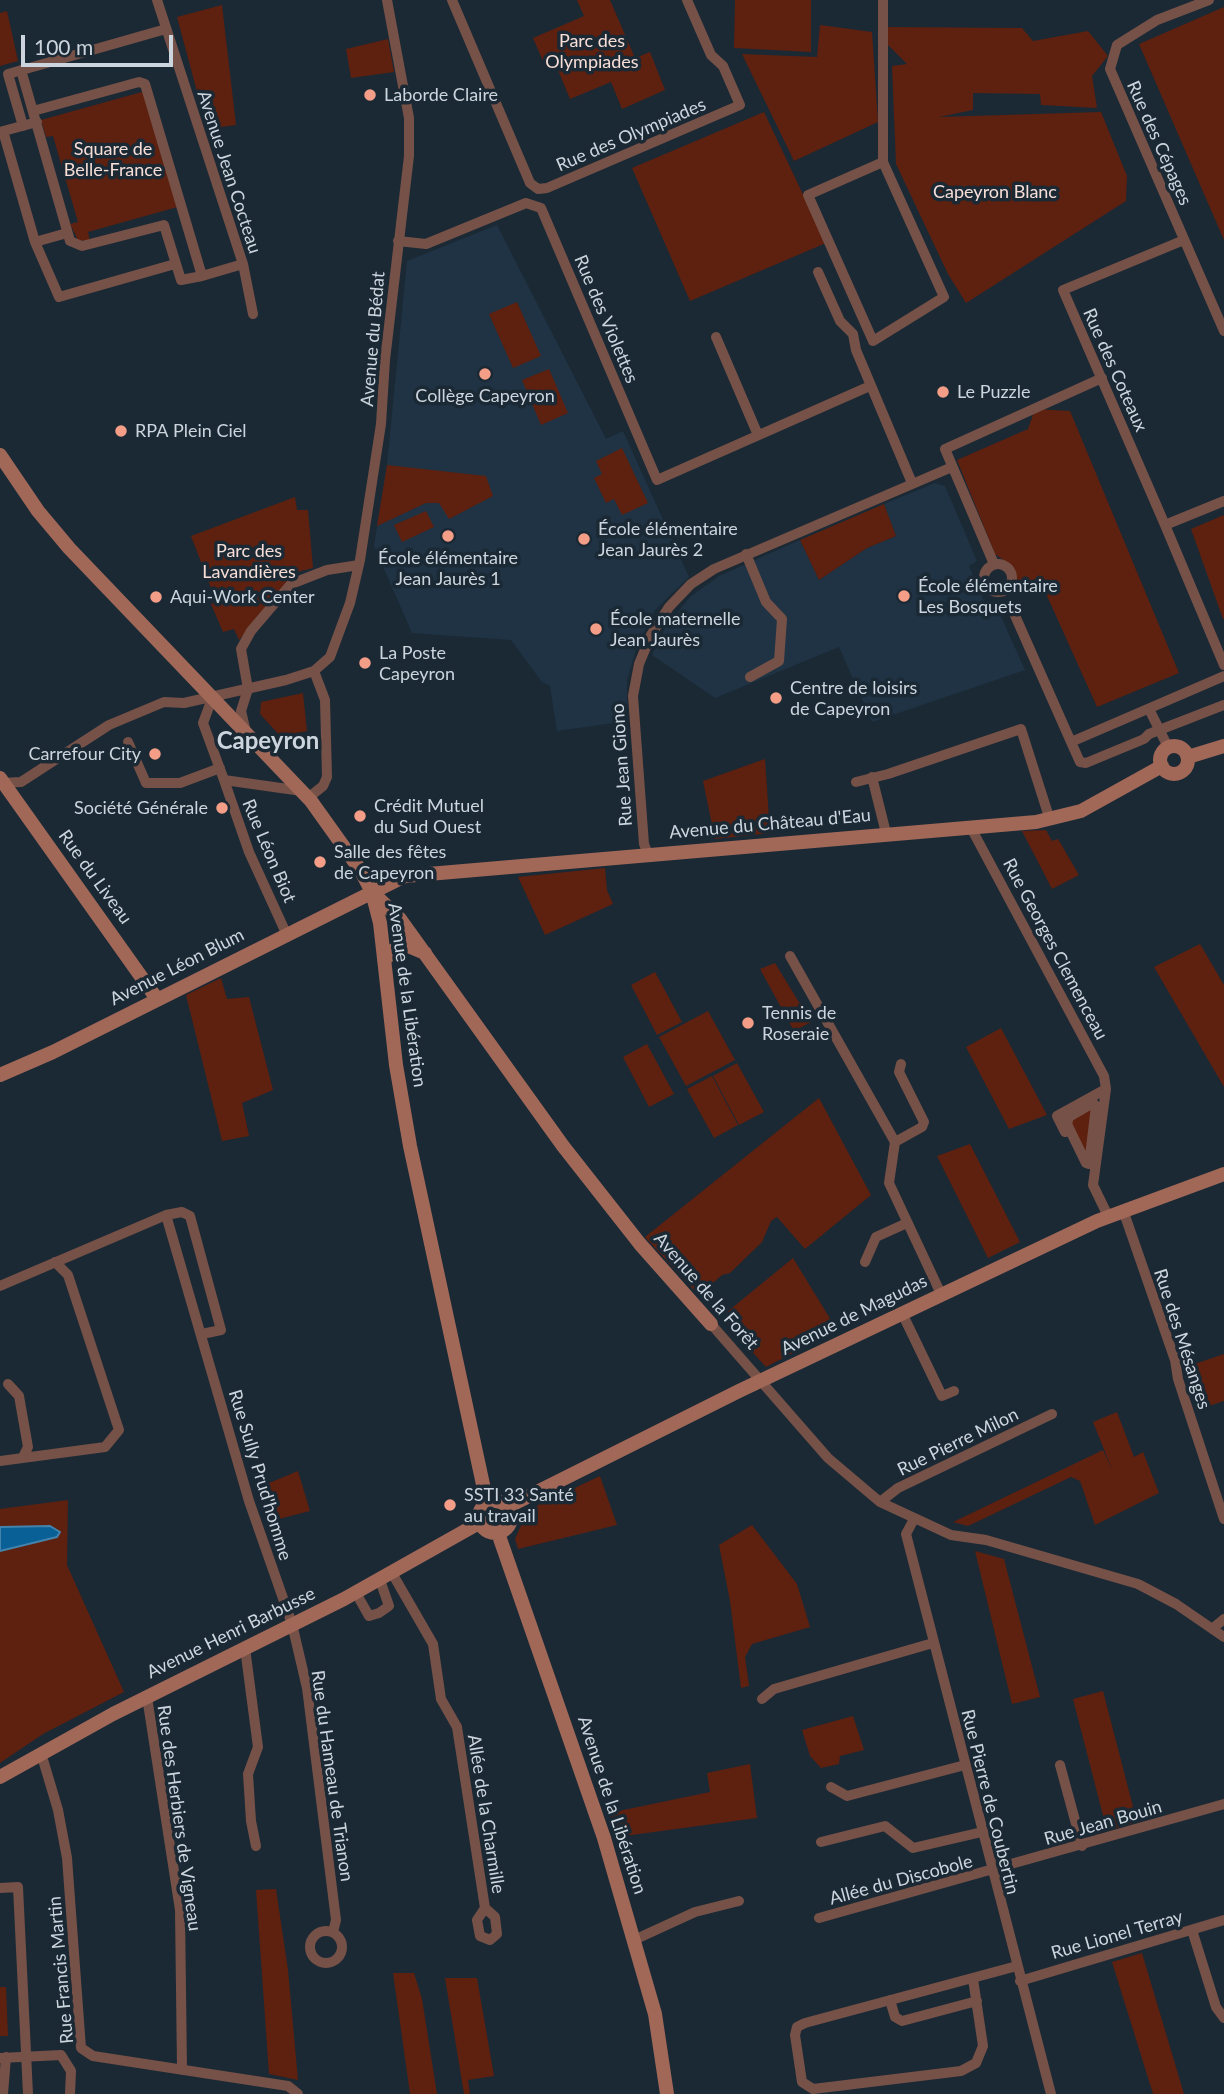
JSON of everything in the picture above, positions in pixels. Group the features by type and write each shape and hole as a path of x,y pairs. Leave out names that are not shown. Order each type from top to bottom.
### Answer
{"main road":[{"name":"Avenue de la Libération","path":"0,454 38,511 69,548 305,795 361,871 372,892 410,1146 484,1496"},
{"path":"1162,766 1161,754 1168,747 1180,746 1188,757"},
{"name":"Avenue du Château d'Eau","path":"372,892 405,876 1050,820 1098,803 1162,766 1168,773 1177,774 1188,765 1188,757 1224,747"},
{"name":"Rue du Liveau","path":"1,781 157,999"},
{"name":"Avenue Léon Blum","path":"0,1075 53,1052 372,892"},
{"name":"Avenue de la Forêt","path":"372,892 400,919 563,1146 640,1244 711,1324"},
{"path":"384,960 396,948 406,945 426,954"},
{"name":"Avenue de Magudas","path":"507,1507 941,1294 1108,1216 1224,1174"},
{"path":"484,1496 507,1507 510,1522 498,1533 485,1530 479,1523 478,1514 484,1496"},
{"name":"Avenue Henri Barbusse","path":"0,1777 147,1697 356,1593 479,1523"},
{"name":"Avenue de la Libération","path":"498,1533 576,1752 634,1940 655,2014 667,2094"}],"street":[{"name":"Avenue Jean Cocteau","path":"157,0 243,264 253,314"},
{"name":"Avenue du Bédat","path":"314,671 330,657 340,634 359,565 381,424 398,241 409,156 409,118 387,0"},
{"name":"Rue des Olympiades","path":"452,0 530,183 538,189 547,188 740,105 723,66 711,55 687,0"},
{"path":"883,0 883,162 944,297 873,341 808,195 883,162"},
{"name":"Rue des Cépages","path":"1207,0 1180,5 1117,45 1110,69 1224,331"},
{"path":"23,126 8,74 166,29"},
{"path":"21,70 70,241 82,246 164,225 181,280 243,264"},
{"path":"33,111 139,82 145,84 202,276"},
{"path":"37,122 2,132 35,242 59,297 175,264"},
{"name":"Rue des Violettes","path":"398,241 426,244 526,203 541,208 657,480 758,435"},
{"path":"35,242 67,233"},
{"name":"Rue des Coteaux","path":"1184,240 1063,290 1224,665"},
{"path":"818,272 840,321 853,334 870,386 912,483"},
{"path":"716,337 758,435 870,386"},
{"path":"994,564 945,449 1102,378"},
{"name":"Rue Jean Giono","path":"648,854 644,844 632,696 639,664 651,635 669,607 691,584 714,569 953,467"},
{"path":"1165,525 1224,501"},
{"path":"746,554 766,602 782,619 779,661 750,677"},
{"path":"246,731 241,711 248,689 241,649 251,631 291,584 317,572 359,565"},
{"path":"1013,611 1080,761 1086,763 1159,730 1224,705"},
{"path":"1,781 21,782 109,725 164,702 184,703 314,671 325,699 327,778 323,786 305,795 224,780"},
{"path":"1071,742 1224,676"},
{"name":"Rue Léon Biot","path":"213,696 203,723 249,852 286,933"},
{"path":"1149,709 1168,747"},
{"path":"856,782 1021,729 1050,820"},
{"path":"128,742 146,783 180,783 220,768"},
{"path":"872,778 886,833"},
{"name":"Rue Georges Clemenceau","path":"970,826 1098,1062 1106,1090 1093,1185"},
{"path":"790,956 895,1142 889,1183 941,1294"},
{"path":"895,1142 922,1127 924,1122 899,1072 901,1064"},
{"path":"1106,1090 1057,1116 1108,1216"},
{"path":"1093,1103 1096,1106 1089,1164 1086,1163 1067,1124 1069,1117 1093,1103"},
{"name":"Rue des Mésanges","path":"1123,1210 1175,1360 1178,1379 1224,1519"},
{"path":"0,1286 166,1215 182,1212 190,1216 221,1330 202,1334"},
{"name":"Rue Sully Prud'homme","path":"166,1215 249,1501 292,1625"},
{"path":"865,1262 876,1237 907,1223"},
{"path":"0,1461 105,1447 119,1430 68,1275 55,1262"},
{"path":"902,1313 942,1396 954,1391"},
{"name":"Avenue de la Forêt","path":"711,1324 828,1458 880,1502 951,1535 986,1540 1138,1584 1177,1604 1224,1637"},
{"path":"8,1384 19,1396 28,1447 23,1457"},
{"name":"Rue Pierre Milon","path":"880,1502 898,1488 1052,1414"},
{"name":"Rue Pierre de Coubertin","path":"914,1519 906,1534 1051,2094"},
{"path":"356,1593 369,1616 379,1613 389,1606 386,1576"},
{"name":"Allée de la Charmille","path":"386,1576 433,1644 441,1699 457,1727 485,1909"},
{"path":"1213,1628 1224,1619"},
{"name":"Rue du Hameau de Trianon","path":"292,1625 307,1688 336,1920 333,1932"},
{"path":"762,1699 774,1689 933,1643"},
{"path":"245,1648 258,1747 248,1774 256,1846"},
{"name":"Rue des Herbiers de Vigneau","path":"147,1697 180,1910 182,2070"},
{"name":"Rue Francis Martin","path":"41,1753 58,1810 67,1858 81,2048 93,2056 288,2086 299,2094"},
{"path":"831,1787 847,1796 965,1765"},
{"path":"1060,1765 1082,1846"},
{"name":"Rue Jean Bouin","path":"992,1871 1224,1804"},
{"path":"821,1842 885,1826 913,1848 982,1832"},
{"name":"Allée du Discobole","path":"820,1919 992,1871"},
{"path":"0,1888 18,1887 28,2094"},
{"path":"634,1940 695,1912 739,1901"},
{"name":"Rue Lionel Terray","path":"1020,1980 1224,1920"},
{"path":"1192,1930 1216,2007 1224,2018"},
{"path":"973,1979 983,2046 976,2063 961,2071 813,2089 802,2082 795,2035 797,2027 1017,1966"},
{"path":"890,2000 895,2017 902,2021 976,2001"},
{"name":"Rue Francis Martin","path":"3,2057 61,2055 71,2071 70,2094"},
{"path":"3,2057 3,2094"}],"shaded area":[{"path":"497,225 606,439 623,431 689,577 655,610 637,646 627,680 627,721 557,731 550,686 542,682 511,640 412,633 374,546 387,465 407,261"},
{"name":"École élémentaire Les Bosquets","path":"935,483 945,486 977,561 969,566 990,615 999,612 1025,670 872,722 839,647 715,698 652,655 665,628 690,597 719,576 800,540 819,580 867,548 896,536 884,504"}],"green space":[{"name":"Parc des Olympiades","path":"577,0 610,0 635,58 650,52 665,90 622,109 611,82 570,99 553,58 543,61 533,38 584,16"},
{"path":"735,0 811,0 811,52 734,48"},
{"path":"222,5 236,125 207,129 177,17"},
{"path":"1224,7 1224,240 1139,44"},
{"path":"7,11 18,61 0,66 0,13"},
{"path":"820,25 872,32 878,122 794,161 742,54 817,57"},
{"name":"Capeyron Blanc","path":"886,27 1022,28 1033,41 1088,31 1108,56 1092,76 1097,108 1041,105 1040,94 973,93 973,110 939,117 1101,112 1127,176 1126,201 966,303 948,274 896,164 892,66 907,64 884,41"},
{"path":"388,39 394,72 351,78 346,49"},
{"name":"Square de Belle-France","path":"149,90 181,206 88,232 90,241 78,240 70,224 78,222 53,136 46,137 41,120"},
{"path":"764,112 826,243 690,301 632,168"},
{"path":"517,302 541,356 513,368 489,314"},
{"path":"549,369 568,413 541,425 522,380"},
{"path":"1035,409 1070,411 1179,673 1097,707 1039,578 1018,585 1009,564 995,554 957,460 1028,429"},
{"path":"622,448 648,503 622,515 614,499 606,503 594,478 602,474 596,461"},
{"path":"387,465 486,476 493,496 449,519 439,503 426,503 377,526"},
{"name":"Parc des Lavandières","path":"295,497 297,510 308,510 313,568 297,572 297,577 290,580 239,640 234,629 223,632 211,604 216,601 191,536"},
{"path":"884,504 896,536 867,548 819,580 800,540"},
{"path":"426,511 434,527 402,542 394,525"},
{"path":"1224,515 1224,619 1223,619 1191,529"},
{"path":"303,693 307,731 281,737 260,714 261,702"},
{"path":"765,759 770,833 715,839 703,781"},
{"path":"1046,830 1052,841 1058,839 1079,875 1052,889 1022,831"},
{"path":"605,868 607,890 613,904 545,935 518,877"},
{"path":"1200,944 1224,985 1224,1087 1154,967"},
{"path":"775,963 811,1022 794,1031 760,969"},
{"path":"655,972 682,1022 657,1035 631,985"},
{"path":"221,978 227,999 249,997 273,1090 242,1103 249,1136 222,1141 186,995"},
{"path":"708,1011 735,1060 686,1086 659,1037"},
{"path":"1001,1028 1047,1115 1009,1129 966,1047"},
{"path":"647,1044 674,1094 649,1107 623,1057"},
{"path":"737,1063 764,1112 739,1125 713,1076"},
{"path":"712,1076 738,1125 714,1138 687,1089"},
{"path":"819,1098 871,1195 805,1249 777,1217 771,1221 762,1242 730,1273 722,1275 703,1292 703,1300 645,1237"},
{"path":"1093,1105 1090,1159 1069,1126 1072,1117"},
{"path":"970,1144 1020,1242 988,1258 937,1156"},
{"path":"793,1258 837,1330 766,1367 727,1324 733,1318 727,1312"},
{"path":"1224,1354 1224,1401 1197,1410 1183,1368"},
{"path":"1117,1412 1134,1457 1143,1452 1159,1493 1095,1525 1080,1481 1071,1477 968,1526 953,1522 1103,1450 1113,1472 1093,1422"},
{"path":"298,1471 310,1511 267,1522 257,1488"},
{"path":"600,1476 617,1525 518,1549 515,1539 528,1510"},
{"path":"68,1500 67,1565 124,1692 43,1734 0,1763 0,1509"},
{"path":"752,1525 797,1584 810,1627 752,1644 745,1657 749,1686 741,1688 730,1601 719,1545"},
{"path":"975,1551 1004,1559 1040,1697 1012,1704"},
{"path":"1103,1691 1137,1822 1107,1831 1073,1699"},
{"path":"853,1716 864,1750 840,1756 839,1764 821,1768 810,1756 802,1730"},
{"path":"750,1764 757,1818 617,1837 609,1813 710,1792 707,1773"},
{"path":"276,1889 288,1970 298,2080 269,2074 256,1890"},
{"path":"1142,1953 1184,2094 1153,2094 1112,1962"},
{"path":"393,1973 414,1973 422,1999 437,2094 410,2094"},
{"path":"445,1978 477,1978 494,2076 468,2080 470,2094 464,2094"},
{"path":"0,1987 6,1987 8,2036 0,2036"}],"water":[{"path":"50,1526 60,1532 57,1537 0,1551 0,1527"}],"place":[{"name":"Laborde Claire","path":"370,95"},
{"name":"Collège Capeyron","path":"485,374"},
{"name":"Le Puzzle","path":"943,392"},
{"name":"RPA Plein Ciel","path":"121,431"},
{"name":"École élémentaire Jean Jaurès 1","path":"448,536"},
{"name":"École élémentaire Jean Jaurès 2","path":"584,539"},
{"name":"École élémentaire Les Bosquets","path":"904,596"},
{"name":"Aqui-Work Center","path":"156,597"},
{"name":"École maternelle Jean Jaurès","path":"596,629"},
{"name":"La Poste Capeyron","path":"365,663"},
{"name":"Centre de loisirs de Capeyron","path":"776,698"},
{"name":"Carrefour City","path":"155,754"},
{"name":"Société Générale","path":"222,808"},
{"name":"Crédit Mutuel du Sud Ouest","path":"360,816"},
{"name":"Salle des fêtes de Capeyron","path":"320,862"},
{"name":"Tennis de Roseraie","path":"748,1023"},
{"name":"SSTI 33 Santé au travail","path":"450,1505"}],"district":[{"name":"Capeyron","path":"268,741"}]}
